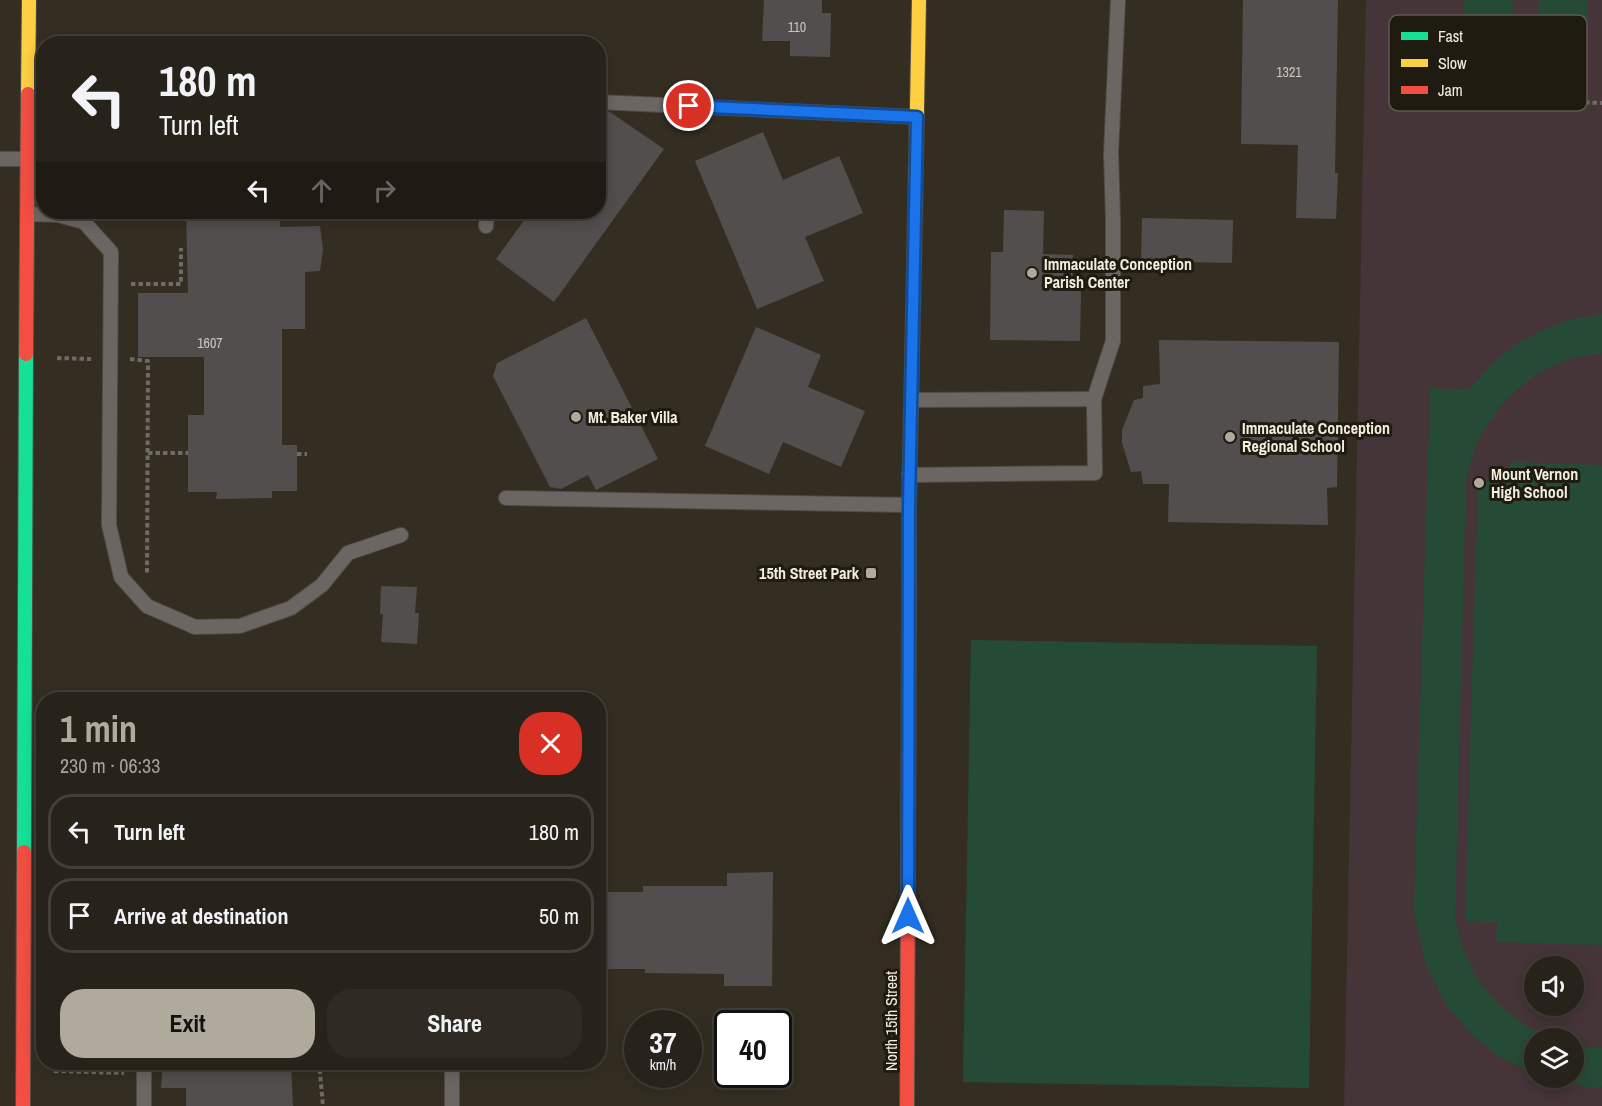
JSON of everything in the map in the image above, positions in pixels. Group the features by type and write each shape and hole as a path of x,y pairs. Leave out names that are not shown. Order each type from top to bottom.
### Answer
{"street":[{"path":"23,1106 29,961 27,159 29,0"},
{"name":"North 15th Street","path":"907,1106 909,475 919,0"}],"lane":[{"path":"909,475 1095,473 1094,399 1113,340 1111,153 1118,0"},
{"path":"606,102 917,117"},
{"path":"0,159 27,159"},
{"path":"27,214 36,215"},
{"path":"71,219 84,222 111,252 109,525 121,577 147,606 195,627 240,626 291,608 322,585 348,554 401,536"},
{"path":"486,219 486,226"},
{"path":"911,400 1094,399"},
{"path":"506,498 909,505"},
{"path":"144,1070 144,1106"},
{"path":"452,1070 452,1106"}],"path":[{"path":"1587,103 1602,103"},
{"path":"130,294 129,284 182,284 181,248"},
{"path":"130,348 130,359"},
{"path":"56,358 101,359"},
{"path":"124,359 148,361 147,581"},
{"path":"148,453 188,453"},
{"path":"297,454 307,454"},
{"path":"24,1070 36,1070"},
{"path":"320,1070 323,1106"}],"shaded area":[{"name":"Mount Vernon High School","path":"1366,0 1602,0 1602,1106 1344,1106"}],"green space":[{"path":"1464,0 1513,0 1513,15 1464,15"},
{"path":"1539,0 1588,0 1587,32 1587,15 1539,15"},
{"path":"1602,314 1602,353 1574,358 1555,365 1526,382 1513,393 1482,433 1466,479 1455,919 1464,952 1479,982 1502,1008 1529,1028 1524,1028 1524,1069 1498,1056 1470,1033 1446,1004 1426,965 1414,912 1430,388 1469,390 1490,366 1515,345 1543,330 1574,319"},
{"path":"1510,462 1602,465 1602,945 1496,942 1497,922 1465,921 1478,481 1510,482"},
{"path":"971,640 1317,646 1309,1088 963,1082"},
{"path":"1584,1046 1602,1048 1602,1087 1584,1086"}],"building":[{"path":"764,0 822,0 822,13 831,13 830,57 790,56 790,41 762,41"},
{"path":"1243,0 1338,0 1336,219 1296,218 1298,145 1241,144"},
{"path":"606,111 664,149 554,302 496,259 525,219 606,219"},
{"path":"763,132 783,180 839,156 863,213 805,237 824,281 757,309 695,161"},
{"name":"Immaculate Conception Parish Center","path":"1004,210 1044,211 1043,254 1073,255 1072,291 1081,291 1080,341 990,340 991,252 1003,252"},
{"path":"1142,218 1233,220 1232,263 1141,261"},
{"path":"186,219 280,219 280,227 320,226 323,250 320,271 305,272 305,329 282,329 282,445 297,445 297,491 272,491 272,498 216,499 217,492 188,492 188,415 204,415 204,357 138,357 138,293 188,293"},
{"name":"Mt. Baker Villa","path":"586,318 658,459 596,490 588,475 561,489 550,487 493,376 497,363"},
{"name":"Mt. Baker Villa","path":"756,327 821,355 808,387 865,411 841,467 783,442 769,474 705,446"},
{"name":"Immaculate Conception Regional School","path":"1159,340 1339,342 1337,487 1327,488 1328,525 1168,522 1169,484 1143,484 1141,471 1131,472 1122,443 1122,430 1134,400 1143,398 1143,386 1160,384"},
{"path":"381,586 417,587 415,613 419,613 417,644 381,642 383,614 380,614"},
{"path":"773,872 772,986 724,986 724,974 645,973 645,969 606,969 606,892 643,892 643,886 727,886 727,873"},
{"path":"162,1070 291,1070 293,1106 186,1106 186,1088 161,1088"}],"traffic: fast":[{"path":"909,608 915,216"},
{"path":"24,852 26,354"}],"traffic: slow":[{"path":"28,94 29,0"},
{"path":"915,216 919,0"}],"traffic: jam":[{"path":"26,354 28,94"},
{"path":"907,1106 909,608"},
{"path":"23,1106 24,852"}],"place":[{"name":"Immaculate Conception Parish Center","path":"1032,273"},
{"name":"Mt. Baker Villa","path":"576,417"},
{"name":"Immaculate Conception Regional School","path":"1230,437"},
{"name":"Mount Vernon High School","path":"1479,483"},
{"name":"15th Street Park","path":"871,573"}],"route":[{"path":"689,106 917,117 909,505 908,916"}]}
